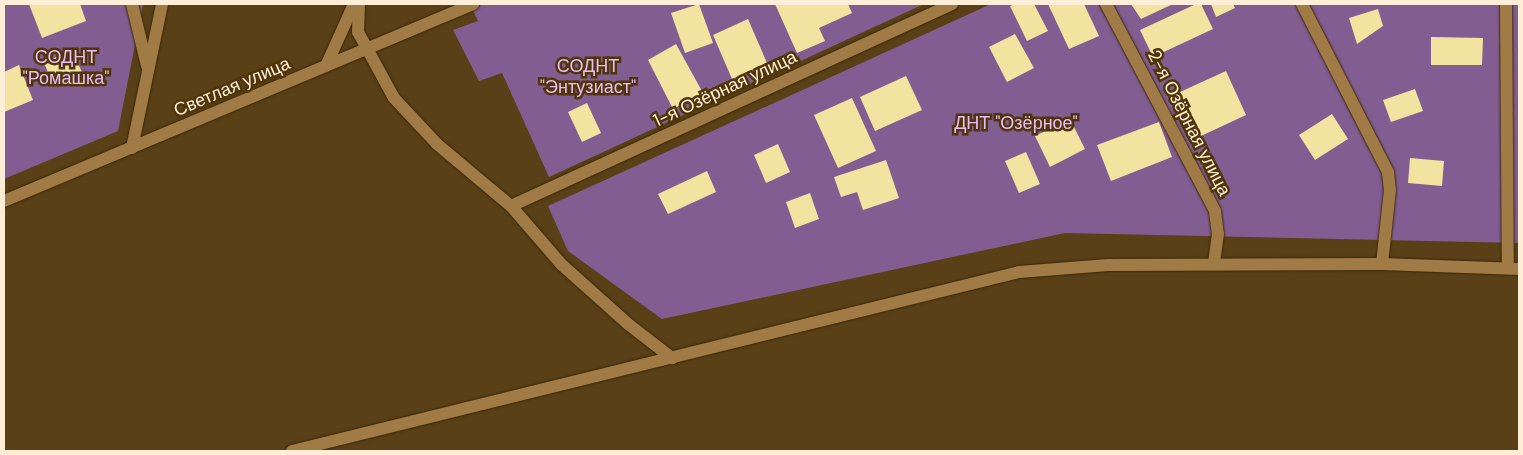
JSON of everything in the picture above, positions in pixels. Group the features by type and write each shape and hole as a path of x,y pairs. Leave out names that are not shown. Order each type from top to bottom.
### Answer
{"street":[{"path":"132,4 148,68"},
{"path":"132,148 162,4"},
{"path":"326,66 354,4"},
{"path":"358,4 358,32 365,50 394,98 419,127 512,206 561,264 628,324 672,358"},
{"name":"Светлая улица","path":"4,201 473,4"},
{"name":"1-я Озёрная улица","path":"512,206 952,4"},
{"name":"2-я Озёрная улица","path":"1106,4 1215,211 1218,234 1214,264"},
{"path":"1302,4 1388,172 1390,190 1382,264"},
{"path":"292,451 1019,272 1108,264 1382,264 1514,268 1506,4"}],"green space":[{"name":"СОДНТ \"Ромашка\"","path":"4,4 143,4 118,131 4,179"},
{"name":"СОДНТ \"Энтузиаст\"","path":"470,4 924,4 549,177 502,73 479,81 453,30 478,21"},
{"name":"ДНТ \"Озёрное\"","path":"991,4 1519,4 1519,243 1065,233 662,319 568,251 548,206"}],"building":[{"path":"29,4 80,4 86,21 42,38"},
{"path":"699,4 713,43 685,53 671,13"},
{"path":"775,4 848,4 852,13 819,28 825,41 797,53"},
{"path":"1015,4 1034,4 1048,31 1027,41 1010,6"},
{"path":"1048,4 1084,4 1099,36 1069,49"},
{"path":"1131,4 1173,4 1141,19"},
{"path":"1196,4 1201,4 1213,29 1153,57 1140,30"},
{"path":"1211,4 1233,4 1235,8 1216,17"},
{"path":"1378,9 1383,26 1357,44 1349,18"},
{"path":"748,19 767,63 732,79 713,35"},
{"path":"1015,34 1034,68 1007,82 989,47"},
{"path":"1431,37 1483,38 1482,65 1431,65"},
{"path":"676,44 703,93 673,109 648,60"},
{"path":"71,50 82,72 54,86 44,63"},
{"path":"19,65 33,100 4,112 4,72"},
{"path":"1226,71 1246,115 1201,136 1180,92"},
{"path":"906,76 922,110 875,131 860,97"},
{"path":"1415,89 1423,111 1391,122 1383,100"},
{"path":"852,98 876,151 838,168 814,115"},
{"path":"587,103 601,133 582,142 568,112"},
{"path":"1332,114 1348,139 1315,160 1299,135"},
{"path":"1070,119 1085,149 1050,167 1035,136"},
{"path":"1159,122 1172,157 1111,181 1097,145"},
{"path":"778,144 790,172 766,183 754,155"},
{"path":"1026,152 1040,184 1019,193 1005,161"},
{"path":"1410,158 1444,161 1442,186 1408,183"},
{"path":"886,160 899,198 863,210 857,192 841,197 834,177"},
{"path":"707,171 716,192 668,214 658,194"},
{"path":"810,193 819,219 795,228 786,202"}]}
